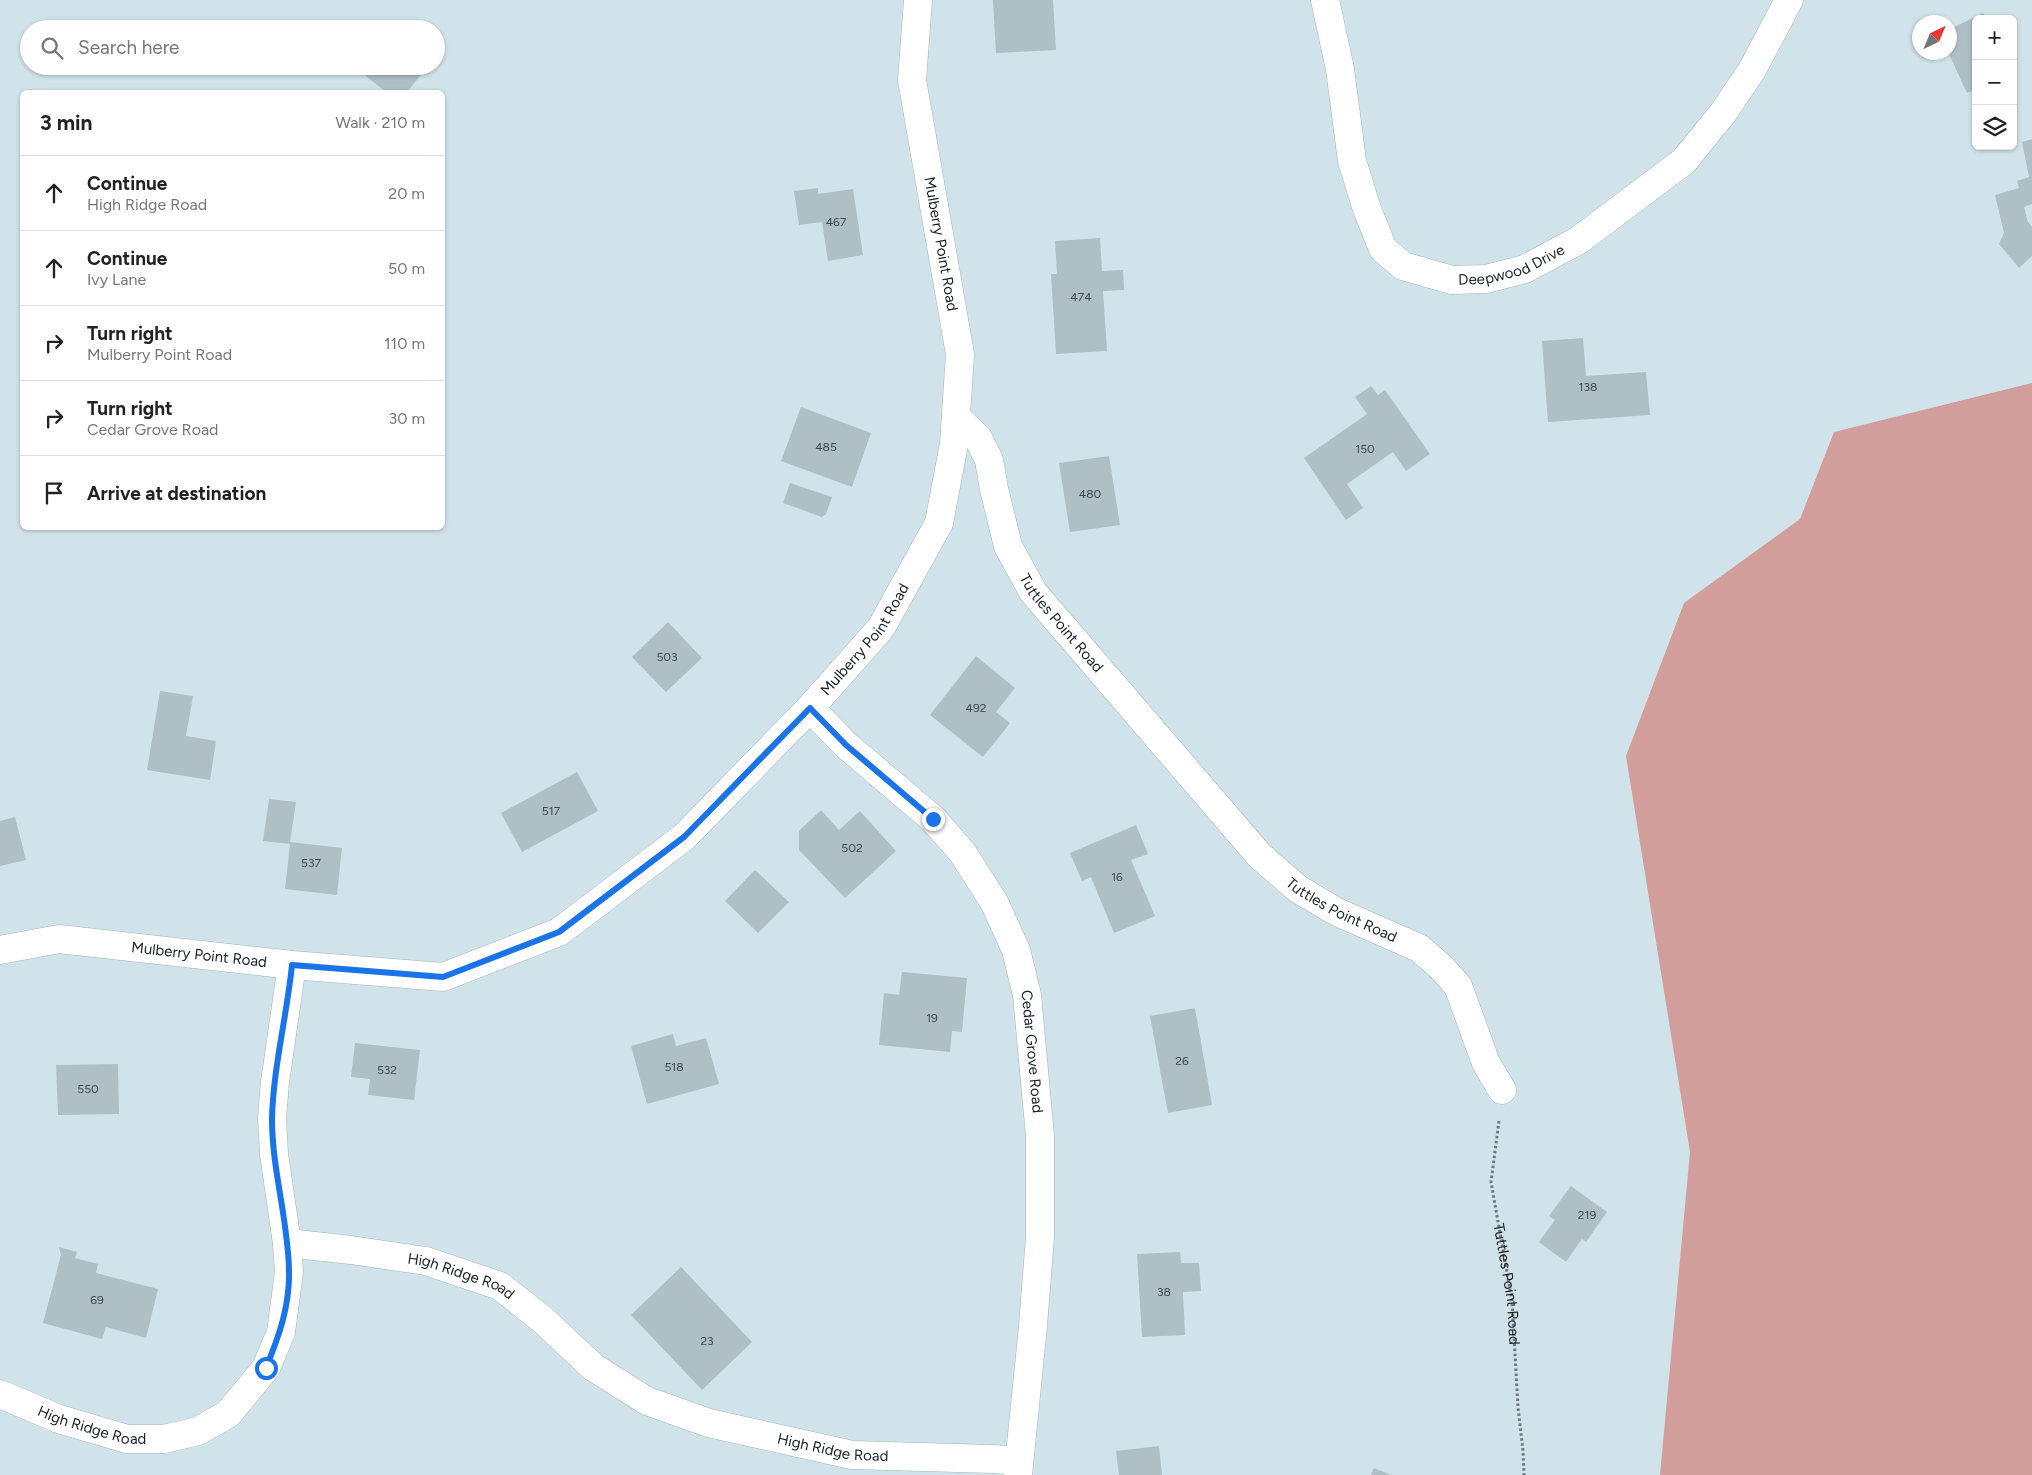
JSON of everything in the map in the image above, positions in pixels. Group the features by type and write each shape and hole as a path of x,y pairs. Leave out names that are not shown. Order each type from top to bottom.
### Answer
{"street":[{"name":"Mulberry Point Road","path":"0,950 59,939 292,965 443,977 559,932 684,837 810,708 881,628 939,523 957,418 960,354 912,80 918,0"},
{"name":"Deepwood Drive","path":"1325,0 1340,68 1352,161 1367,209 1383,249 1402,266 1452,280 1486,279 1525,269 1579,240 1684,162 1723,113 1752,70 1789,0"},
{"name":"Tuttles Point Road","path":"957,418 978,438 989,460 1008,546 1033,592 1259,855 1298,889 1337,912 1419,948 1441,967 1458,986 1486,1063 1502,1090"},
{"name":"Cedar Grove Road","path":"810,708 846,745 933,819 962,852 994,902 1016,950 1027,995 1040,1136 1040,1237 1018,1468"},
{"path":"288,1243 274,1154 272,1118 275,1082 292,965"},
{"name":"High Ridge Road","path":"0,1394 59,1419 127,1440 164,1439 198,1431 228,1414 266,1368 281,1332 289,1272 288,1243 426,1261 500,1286 543,1320 593,1367 647,1401 709,1423 852,1455 1018,1468"}],"path":[{"name":"Tuttles Point Road","path":"1502,1090 1491,1182 1512,1301 1518,1407 1524,1451 1524,1475"}],"shaded area":[{"path":"2032,383 2032,1475 1660,1475 1690,1152 1626,756 1684,603 1800,519 1834,432"}],"building":[{"path":"993,0 1053,0 1056,50 996,53"},
{"path":"1972,18 1972,91 1967,93 1952,60 1957,60 1957,26"},
{"path":"365,75 421,75 409,90 383,90"},
{"path":"2032,139 2032,204 2024,207 2028,222 2032,227 2032,256 2019,268 1999,244 2004,233 1995,195 2019,188 2017,181 2029,177 2022,142"},
{"path":"818,188 818,194 853,189 863,255 828,261 822,222 799,225 794,191"},
{"path":"1100,238 1102,271 1123,270 1124,290 1103,291 1107,351 1056,354 1051,274 1057,274 1055,241"},
{"path":"1583,338 1586,376 1646,372 1650,415 1548,422 1542,341"},
{"path":"1371,386 1378,395 1385,390 1430,454 1406,471 1393,452 1347,484 1363,508 1346,520 1304,458 1367,414 1355,397"},
{"path":"801,407 871,433 852,487 781,461"},
{"path":"1109,456 1120,525 1070,532 1059,463"},
{"path":"790,483 832,497 826,514 822,517 783,503"},
{"path":"668,622 702,658 666,692 632,657"},
{"path":"976,656 1015,688 996,712 1010,723 983,757 930,715"},
{"path":"160,691 193,696 186,736 216,741 210,780 147,770"},
{"path":"577,772 598,811 522,852 501,813"},
{"path":"269,799 296,802 290,842 342,848 337,895 285,889 290,844 263,841"},
{"path":"821,810 839,830 860,811 896,851 845,898 799,850 799,831"},
{"path":"15,817 26,860 0,866 0,821"},
{"path":"1136,825 1148,854 1131,860 1155,916 1114,933 1091,877 1082,881 1070,853"},
{"path":"755,870 789,902 758,933 725,901"},
{"path":"902,972 967,978 962,1032 952,1031 950,1052 879,1045 884,993 899,995"},
{"path":"1195,1008 1212,1105 1168,1113 1150,1016"},
{"path":"673,1034 676,1046 706,1038 719,1084 647,1104 631,1046"},
{"path":"355,1043 420,1050 414,1100 368,1095 370,1079 351,1077"},
{"path":"118,1064 119,1114 58,1115 56,1065"},
{"path":"1571,1186 1607,1212 1586,1242 1582,1239 1566,1262 1539,1242 1555,1220 1549,1216"},
{"path":"59,1247 77,1252 75,1258 98,1264 96,1273 158,1289 146,1338 106,1327 102,1339 43,1323 61,1255"},
{"path":"1180,1252 1181,1263 1199,1263 1201,1291 1183,1292 1185,1335 1142,1337 1137,1254"},
{"path":"681,1267 752,1342 702,1390 631,1315"},
{"path":"1159,1446 1162,1475 1119,1475 1116,1451"},
{"path":"1374,1468 1391,1475 1371,1475"}],"route":[{"path":"266,1368 281,1332 289,1272 288,1243 279,1199 272,1118 275,1082 292,965 443,977 559,932 684,837 810,708 846,745 933,819"}]}
